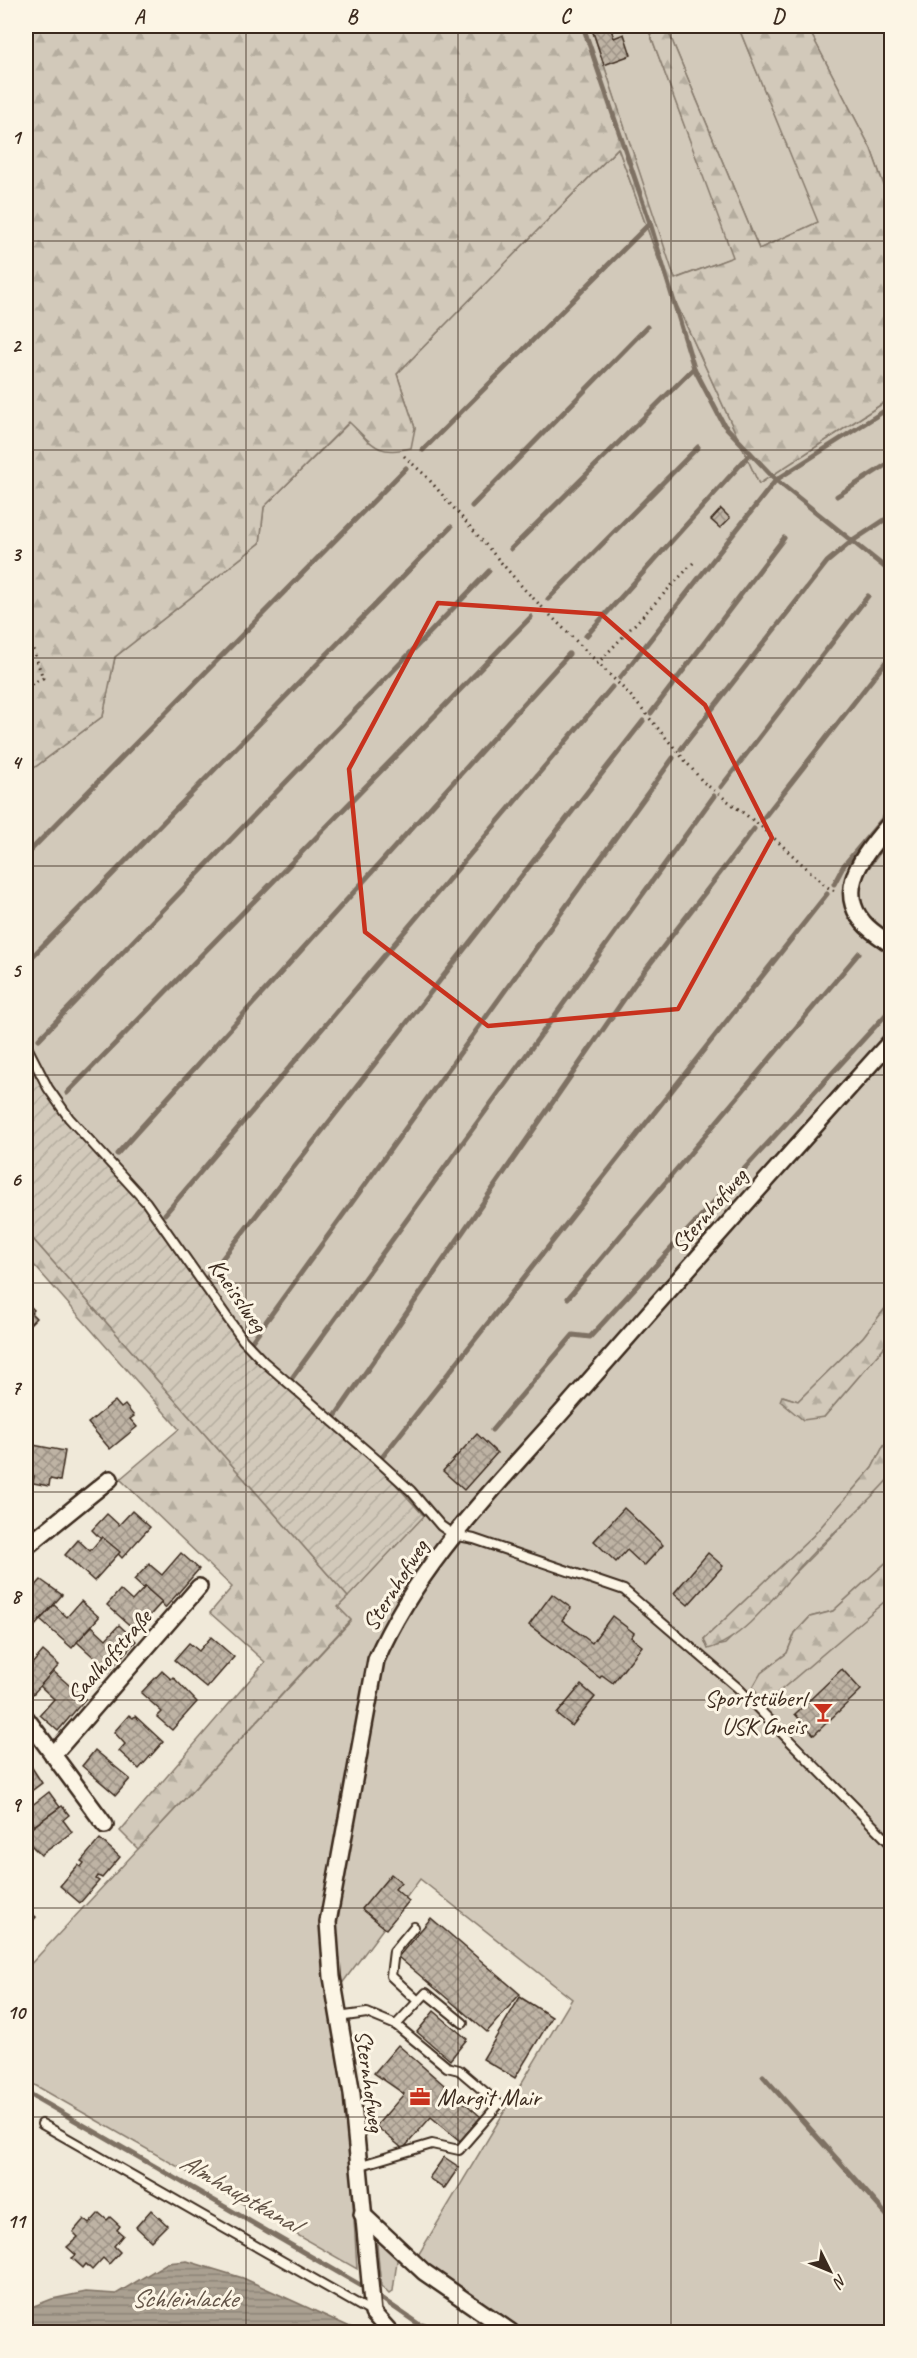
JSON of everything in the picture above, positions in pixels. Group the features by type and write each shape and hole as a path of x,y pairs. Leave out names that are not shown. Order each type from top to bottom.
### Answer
{"street":[{"path":"891,821 866,852 854,875 850,898 862,921 891,945"},
{"name":"Sternhofweg","path":"373,2313 351,2094 332,1977 328,1922 376,1659 390,1625 413,1589 454,1535 734,1215 891,1040"},
{"path":"26,1547 110,1479"},
{"name":"Saalhofstraße","path":"53,1755 199,1587"},
{"path":"26,1718 105,1825"},
{"path":"362,2214 424,2272 511,2332"},
{"path":"373,2313 390,2332"}],"lane":[{"name":"Kneisslweg","path":"26,1046 48,1088 69,1118 146,1202 243,1340 411,1491 441,1526 454,1535"},
{"path":"454,1535 474,1539 624,1590 738,1688 891,1845"},
{"path":"414,1928 394,1951 391,1976 418,2001"},
{"path":"396,2025 426,1993 463,2023"},
{"path":"338,2017 367,2013 396,2025 447,2067 459,2070 499,2104 459,2150 432,2144 358,2166"},
{"path":"42,2124 373,2313"}],"path":[{"path":"404,456 425,475 525,590 630,695 703,782 763,828 827,887 850,898"},
{"path":"597,664 694,562"},
{"path":"26,687 43,678 27,632"}],"highlighted area":[{"path":"438,603 601,614 705,705 772,838 678,1009 488,1026 365,932 349,769"}],"green space":[{"path":"26,26 591,26 675,279 733,257 648,28 666,26 759,249 818,222 738,26 807,26 871,149 891,205 891,398 759,484 667,283 618,148 397,374 415,428 411,448 382,449 370,442 349,422 264,507 260,543 115,657 103,716 26,774"},
{"path":"591,26 652,26 648,28 734,257 674,279"},
{"path":"666,26 738,26 819,222 759,249"},
{"path":"807,26 891,26 891,205 871,149"},
{"path":"618,148 667,283 759,484 891,398 891,1301 863,1337 798,1401 783,1396 824,1417 891,1339 891,1438 884,1445 872,1468 813,1536 704,1639 708,1648 725,1644 891,1476 891,1558 833,1611 810,1617 795,1633 787,1653 761,1673 807,1666 891,1596 891,2332 473,2331 482,2310 417,2257 572,1999 420,1879 329,2001 348,2119 357,2269 26,2080 26,1969 351,1621 338,1607 423,1516 382,1469 257,1361 66,1118 26,1056 26,774 103,716 115,657 260,543 264,507 350,422 368,442 415,428 397,374"},
{"path":"26,1055 36,1076 66,1118 156,1221 227,1325 257,1361 382,1469 424,1516 348,1597 26,1231"},
{"path":"26,1231 348,1597 338,1607 351,1620 138,1849 120,1831 265,1662 210,1613 232,1587 120,1479 179,1429 26,1256"},
{"path":"891,1301 891,1339 824,1417 803,1420 780,1401 782,1396 798,1401 863,1337"},
{"path":"891,1438 891,1476 809,1557 750,1623 723,1643 708,1649 704,1639 813,1536 872,1468 884,1445"},
{"path":"891,1558 891,1596 775,1695 761,1700 753,1687 761,1673 787,1653 795,1633 810,1617 833,1611"},
{"path":"382,2240 398,2253 393,2291 389,2294 381,2286 377,2245 378,2241"}],"water":[{"name":"Schleinlacke","path":"187,2261 243,2278 361,2332 26,2332 26,2309 52,2299 86,2292 116,2294 167,2263"}],"building":[{"path":"610,26 614,38 624,34 631,55 604,65 592,29"},
{"path":"721,509 730,518 720,528 711,520"},
{"path":"26,1302 34,1310 31,1313 36,1318 26,1328"},
{"path":"115,1401 121,1408 125,1405 134,1416 130,1419 137,1427 110,1449 88,1423"},
{"path":"477,1434 497,1453 464,1490 443,1471"},
{"path":"28,1444 65,1451 60,1481 50,1479 49,1486 33,1483 34,1476 26,1475"},
{"path":"624,1508 663,1545 644,1566 627,1550 616,1562 594,1541"},
{"path":"132,1511 150,1527 122,1558 92,1530 107,1514 119,1525"},
{"path":"102,1537 120,1552 94,1581 65,1555 78,1540 90,1551"},
{"path":"181,1553 199,1569 165,1608 145,1587 143,1588 134,1580 149,1564 162,1575"},
{"path":"708,1553 723,1566 688,1605 674,1593"},
{"path":"41,1580 62,1595 34,1627 26,1619 26,1582 33,1589"},
{"path":"145,1587 162,1602 136,1631 107,1605 120,1590 132,1601"},
{"path":"552,1594 571,1608 562,1620 592,1643 612,1616 634,1633 631,1637 642,1646 613,1683 602,1675 600,1678 529,1625"},
{"path":"81,1601 99,1617 72,1648 40,1620 54,1605 67,1617"},
{"path":"119,1625 136,1641 109,1671 77,1642 92,1626 106,1639"},
{"path":"211,1637 234,1657 207,1688 174,1660 189,1643 199,1651"},
{"path":"43,1651 59,1665 33,1694 26,1687 26,1671"},
{"path":"842,1669 861,1690 814,1735 795,1714"},
{"path":"53,1671 85,1699 58,1731 40,1715 54,1699 40,1686"},
{"path":"162,1671 171,1679 173,1677 197,1702 172,1730 157,1717 162,1712 141,1693"},
{"path":"581,1685 595,1697 572,1726 557,1714"},
{"path":"129,1715 133,1718 135,1716 163,1742 139,1769 119,1751 125,1744 114,1732"},
{"path":"95,1750 130,1779 116,1795 82,1766"},
{"path":"26,1761 42,1783 26,1795"},
{"path":"49,1792 60,1807 34,1826 26,1815 26,1810"},
{"path":"62,1806 69,1815 63,1820 72,1832 41,1855 27,1841 30,1839 26,1832"},
{"path":"100,1839 120,1857 102,1878 98,1876 96,1879 99,1881 80,1903 60,1886 78,1865 81,1867 84,1863 81,1861"},
{"path":"391,1874 401,1882 395,1889 409,1901 386,1929 362,1909"},
{"path":"26,1908 36,1917 26,1928"},
{"path":"431,1918 520,1994 487,2032 398,1957"},
{"path":"520,1997 552,2017 515,2078 483,2059"},
{"path":"434,2011 467,2039 450,2060 417,2032"},
{"path":"398,2045 481,2117 460,2141 431,2117 403,2149 376,2126 404,2094 374,2073"},
{"path":"444,2157 459,2167 444,2189 429,2178"},
{"path":"151,2210 167,2225 151,2241 136,2227"},
{"path":"99,2213 107,2220 110,2217 120,2226 117,2230 123,2235 114,2246 120,2252 109,2264 103,2258 92,2270 86,2264 83,2268 72,2258 76,2255 67,2247 78,2237 73,2232 84,2219 89,2224"}],"waterway":[{"path":"583,26 650,223 694,368 724,425 776,480 892,573"},
{"path":"423,450 650,223"},
{"path":"472,506 647,327"},
{"path":"511,549 694,368"},
{"path":"620,678 776,480 892,406"},
{"path":"548,599 698,447"},
{"path":"586,636 750,454"},
{"path":"837,496 892,461"},
{"path":"26,855 406,468"},
{"path":"681,749 827,562 851,542 892,515"},
{"path":"26,963 451,527"},
{"path":"651,713 784,538"},
{"path":"39,1039 489,571"},
{"path":"721,787 868,596"},
{"path":"67,1093 531,617"},
{"path":"117,1154 569,654"},
{"path":"762,820 892,654"},
{"path":"165,1214 612,687"},
{"path":"207,1278 643,721"},
{"path":"252,1341 673,758"},
{"path":"292,1378 714,796"},
{"path":"834,884 844,865 892,808"},
{"path":"336,1415 636,982 754,829"},
{"path":"866,869 892,834"},
{"path":"383,1456 827,894"},
{"path":"568,1298 859,953"},
{"path":"492,1430 573,1335 590,1337 892,1008"},
{"path":"763,2076 892,2221"},
{"name":"Almhauptkanal","path":"26,2092 367,2289"},
{"name":"Almhauptkanal","path":"375,2294 430,2332"},
{"path":"422,2325 451,2332"}],"place":[{"name":"Sportstüberl USK Gneis","path":"823,1712"},
{"name":"Margit Mair","path":"420,2097"}]}
